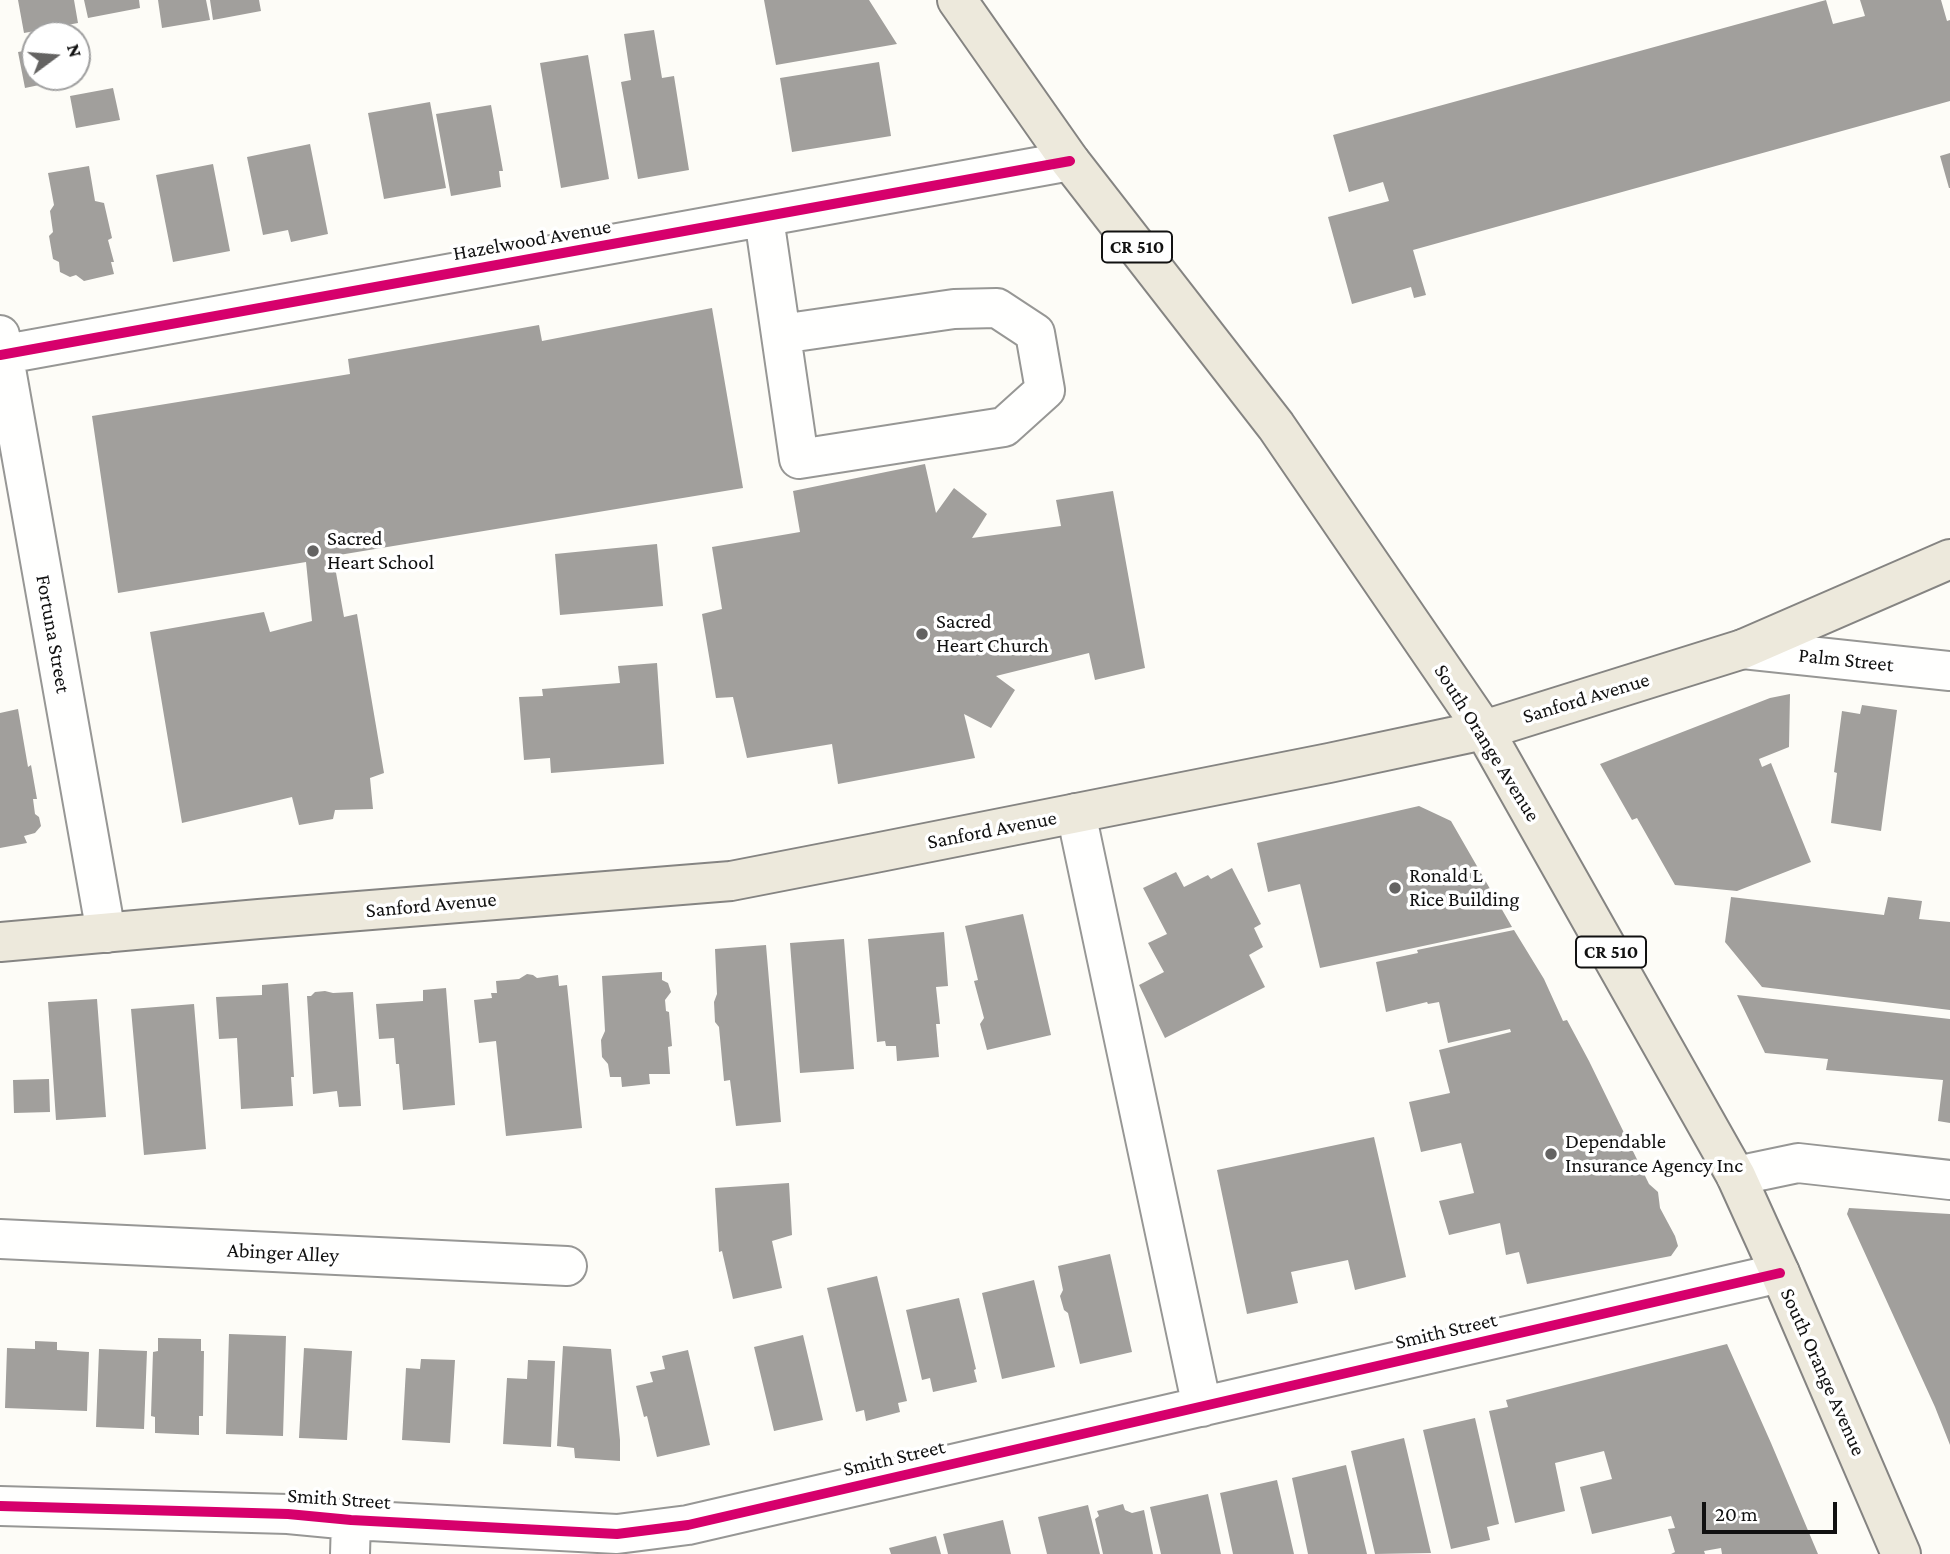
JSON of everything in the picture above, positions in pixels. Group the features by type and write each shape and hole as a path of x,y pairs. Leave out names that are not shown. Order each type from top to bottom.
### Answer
{"main road":[{"name":"South Orange Avenue","path":"957,0 1070,161 1276,426 1484,730 1736,1176 1901,1554"},
{"name":"Sanford Avenue","path":"0,942 731,881 1484,730 1743,649 1950,559"}],"street":[{"name":"Hazelwood Avenue","path":"1,348 764,218 1070,161"},
{"path":"764,218 799,459 1004,426 1045,390 1035,333 997,308 954,309 781,334"},
{"name":"Fortuna Street","path":"1,348 106,933"},
{"name":"Palm Street","path":"1743,649 1950,671"},
{"path":"1076,813 1202,1407"},
{"path":"1736,1176 1798,1163 1950,1180"},
{"name":"Abinger Alley","path":"0,1239 567,1266"},
{"name":"Smith Street","path":"0,1506 288,1514 350,1537 617,1534 688,1525 1780,1273"}],"building":[{"path":"18,0 74,0 78,21 22,21"},
{"path":"84,0 139,0 140,8 88,18"},
{"path":"158,0 206,0 210,20 162,28"},
{"path":"210,0 259,0 261,11 213,20"},
{"path":"764,0 869,0 897,44 776,65"},
{"path":"1826,0 1833,24 1865,16 1860,0 1941,0 1947,21 1950,20 1950,101 1413,250 1426,295 1414,298 1411,287 1352,304 1328,217 1389,201 1383,182 1349,192 1333,135"},
{"path":"654,30 662,78 674,76 689,170 638,179 621,82 631,80 624,34"},
{"path":"588,55 609,179 561,188 540,63"},
{"path":"879,62 891,136 792,152 780,78"},
{"path":"113,88 120,120 76,128 70,96"},
{"path":"430,102 446,188 384,199 368,113"},
{"path":"491,105 503,171 499,171 501,187 451,196 436,114"},
{"path":"310,144 328,234 291,242 288,230 263,235 247,157"},
{"path":"1950,153 1950,188 1949,188 1940,156"},
{"path":"213,164 230,251 173,262 156,175"},
{"path":"89,166 95,201 104,203 112,238 108,240 114,274 84,281 76,275 70,277 60,272 59,262 53,259 49,236 53,232 50,211 54,205 48,173"},
{"path":"712,308 743,488 333,556 344,617 357,614 384,773 370,778 373,809 335,810 333,819 299,825 292,797 182,823 150,632 264,612 270,632 312,621 306,562 118,593 92,416 350,374 348,359 539,325 542,341"},
{"name":"Sacred Heart Church","path":"925,464 936,513 954,488 987,514 972,538 1061,526 1056,500 1113,491 1145,668 1095,680 1089,653 996,676 1015,690 991,728 964,714 975,758 838,784 832,744 747,758 733,697 716,698 702,614 722,609 712,547 800,532 793,491"},
{"path":"657,544 663,606 560,615 555,554"},
{"path":"657,663 664,764 551,773 550,758 524,760 519,697 543,696 542,689 620,683 618,666"},
{"path":"1790,694 1789,747 1759,759 1762,767 1771,763 1811,862 1737,891 1675,885 1637,818 1632,820 1600,764 1770,698"},
{"path":"1862,705 1897,710 1881,831 1831,823 1842,711 1860,714"},
{"path":"18,709 28,767 31,765 37,799 33,799 35,814 39,817 41,826 35,833 24,836 27,843 0,848 0,713"},
{"name":"Ronald L Rice Building","path":"1419,806 1451,821 1512,927 1320,968 1300,884 1268,892 1257,843"},
{"path":"1232,868 1261,924 1254,928 1263,947 1249,955 1265,987 1165,1038 1139,985 1164,972 1148,943 1167,934 1143,888 1176,872 1184,887 1208,875 1211,879"},
{"path":"1731,897 1884,915 1888,897 1922,901 1919,919 1950,922 1950,1010 1762,987 1725,942"},
{"path":"1023,914 1051,1035 987,1050 980,1024 984,1018 974,981 978,980 965,926"},
{"path":"1514,930 1544,979 1563,1021 1567,1020 1589,1061 1649,1184 1658,1192 1660,1208 1678,1246 1671,1256 1527,1284 1519,1252 1506,1255 1500,1223 1449,1235 1439,1201 1474,1193 1461,1143 1421,1152 1409,1102 1450,1093 1439,1050 1511,1032 1510,1029 1448,1043 1439,1002 1427,1002 1386,1012 1376,962 1418,953 1417,950"},
{"path":"944,932 948,986 936,987 940,1024 936,1024 939,1057 897,1061 896,1046 886,1046 885,1041 877,1042 868,939"},
{"path":"844,939 854,1069 800,1073 790,943"},
{"path":"766,945 781,1122 736,1126 730,1080 724,1081 719,1027 715,1022 715,949"},
{"path":"662,972 662,980 668,983 671,992 665,1000 666,1011 669,1012 672,1046 668,1047 670,1074 649,1074 650,1084 622,1087 621,1077 610,1077 608,1064 602,1057 601,1040 605,1031 602,976"},
{"path":"527,974 537,978 558,975 559,986 567,985 582,1128 506,1136 496,1041 479,1043 474,1000 492,998 491,993 497,993 496,981 519,979"},
{"path":"288,983 294,1077 291,1077 293,1106 241,1109 237,1038 219,1039 216,997 262,995 262,985"},
{"path":"446,988 455,1105 403,1110 394,1038 379,1039 376,1004 423,1001 423,990"},
{"path":"325,991 353,992 361,1106 339,1107 337,1091 313,1094 307,996"},
{"path":"1737,995 1950,1019 1950,1123 1938,1121 1943,1080 1826,1070 1828,1059 1765,1053"},
{"path":"97,999 106,1117 56,1120 48,1002"},
{"path":"194,1004 206,1149 144,1155 131,1009"},
{"path":"49,1079 50,1112 14,1113 13,1080"},
{"path":"1374,1137 1406,1277 1355,1290 1348,1260 1291,1272 1298,1303 1247,1314 1217,1170"},
{"path":"789,1183 792,1235 772,1241 782,1288 733,1299 722,1251 719,1252 715,1188"},
{"path":"1849,1208 1950,1214 1950,1445 1847,1214"},
{"path":"1110,1254 1132,1352 1080,1364 1068,1313 1064,1310 1060,1296 1063,1290 1058,1266"},
{"path":"877,1276 907,1401 898,1403 900,1412 866,1421 864,1410 856,1412 827,1288"},
{"path":"1034,1280 1055,1367 1002,1379 982,1293"},
{"path":"959,1298 977,1382 933,1392 930,1378 922,1380 906,1310"},
{"path":"229,1334 286,1336 283,1436 226,1434"},
{"path":"803,1335 823,1420 774,1431 754,1347"},
{"path":"158,1338 201,1339 201,1351 204,1351 203,1416 199,1416 199,1435 155,1433 155,1417 151,1416 153,1352 158,1351"},
{"path":"35,1341 57,1342 57,1350 89,1352 87,1411 5,1408 7,1348 35,1349"},
{"path":"1727,1344 1818,1554 1722,1554 1721,1548 1704,1551 1705,1554 1671,1554 1675,1552 1668,1529 1675,1528 1671,1516 1592,1534 1580,1487 1612,1479 1604,1451 1555,1463 1565,1511 1515,1523 1489,1411 1508,1407 1506,1400"},
{"path":"563,1346 611,1349 620,1461 575,1458 574,1448 557,1446"},
{"path":"304,1348 352,1351 347,1440 299,1438"},
{"path":"99,1349 147,1351 144,1429 96,1427"},
{"path":"688,1350 710,1445 657,1457 636,1386 653,1382 650,1372 665,1369 662,1356"},
{"path":"421,1359 455,1360 450,1443 402,1440 406,1368 420,1369"},
{"path":"528,1360 555,1361 551,1447 503,1444 507,1378 527,1379"},
{"path":"1475,1418 1499,1524 1487,1527 1490,1540 1451,1549 1423,1430"},
{"path":"1404,1438 1431,1553 1375,1554 1351,1451"},
{"path":"1346,1465 1367,1554 1308,1554 1292,1478"},
{"path":"1277,1480 1294,1554 1233,1554 1220,1493"},
{"path":"1208,1494 1221,1554 1161,1554 1150,1507"},
{"path":"1123,1504 1125,1510 1132,1513 1144,1510 1153,1554 1103,1554 1095,1519 1099,1516 1097,1511"},
{"path":"1088,1505 1100,1554 1047,1554 1038,1517"},
{"path":"1003,1520 1011,1554 948,1554 943,1534"},
{"path":"936,1536 941,1554 891,1554 889,1548"}],"cycle path":[{"path":"0,355 1070,161"},
{"path":"0,1506 288,1514 351,1520 617,1534 688,1525 1780,1273"}],"place":[{"name":"Sacred Heart School","path":"313,551"},
{"name":"Sacred Heart Church","path":"922,634"},
{"name":"Ronald L Rice Building","path":"1395,888"},
{"name":"Dependable Insurance Agency Inc","path":"1551,1154"}]}
